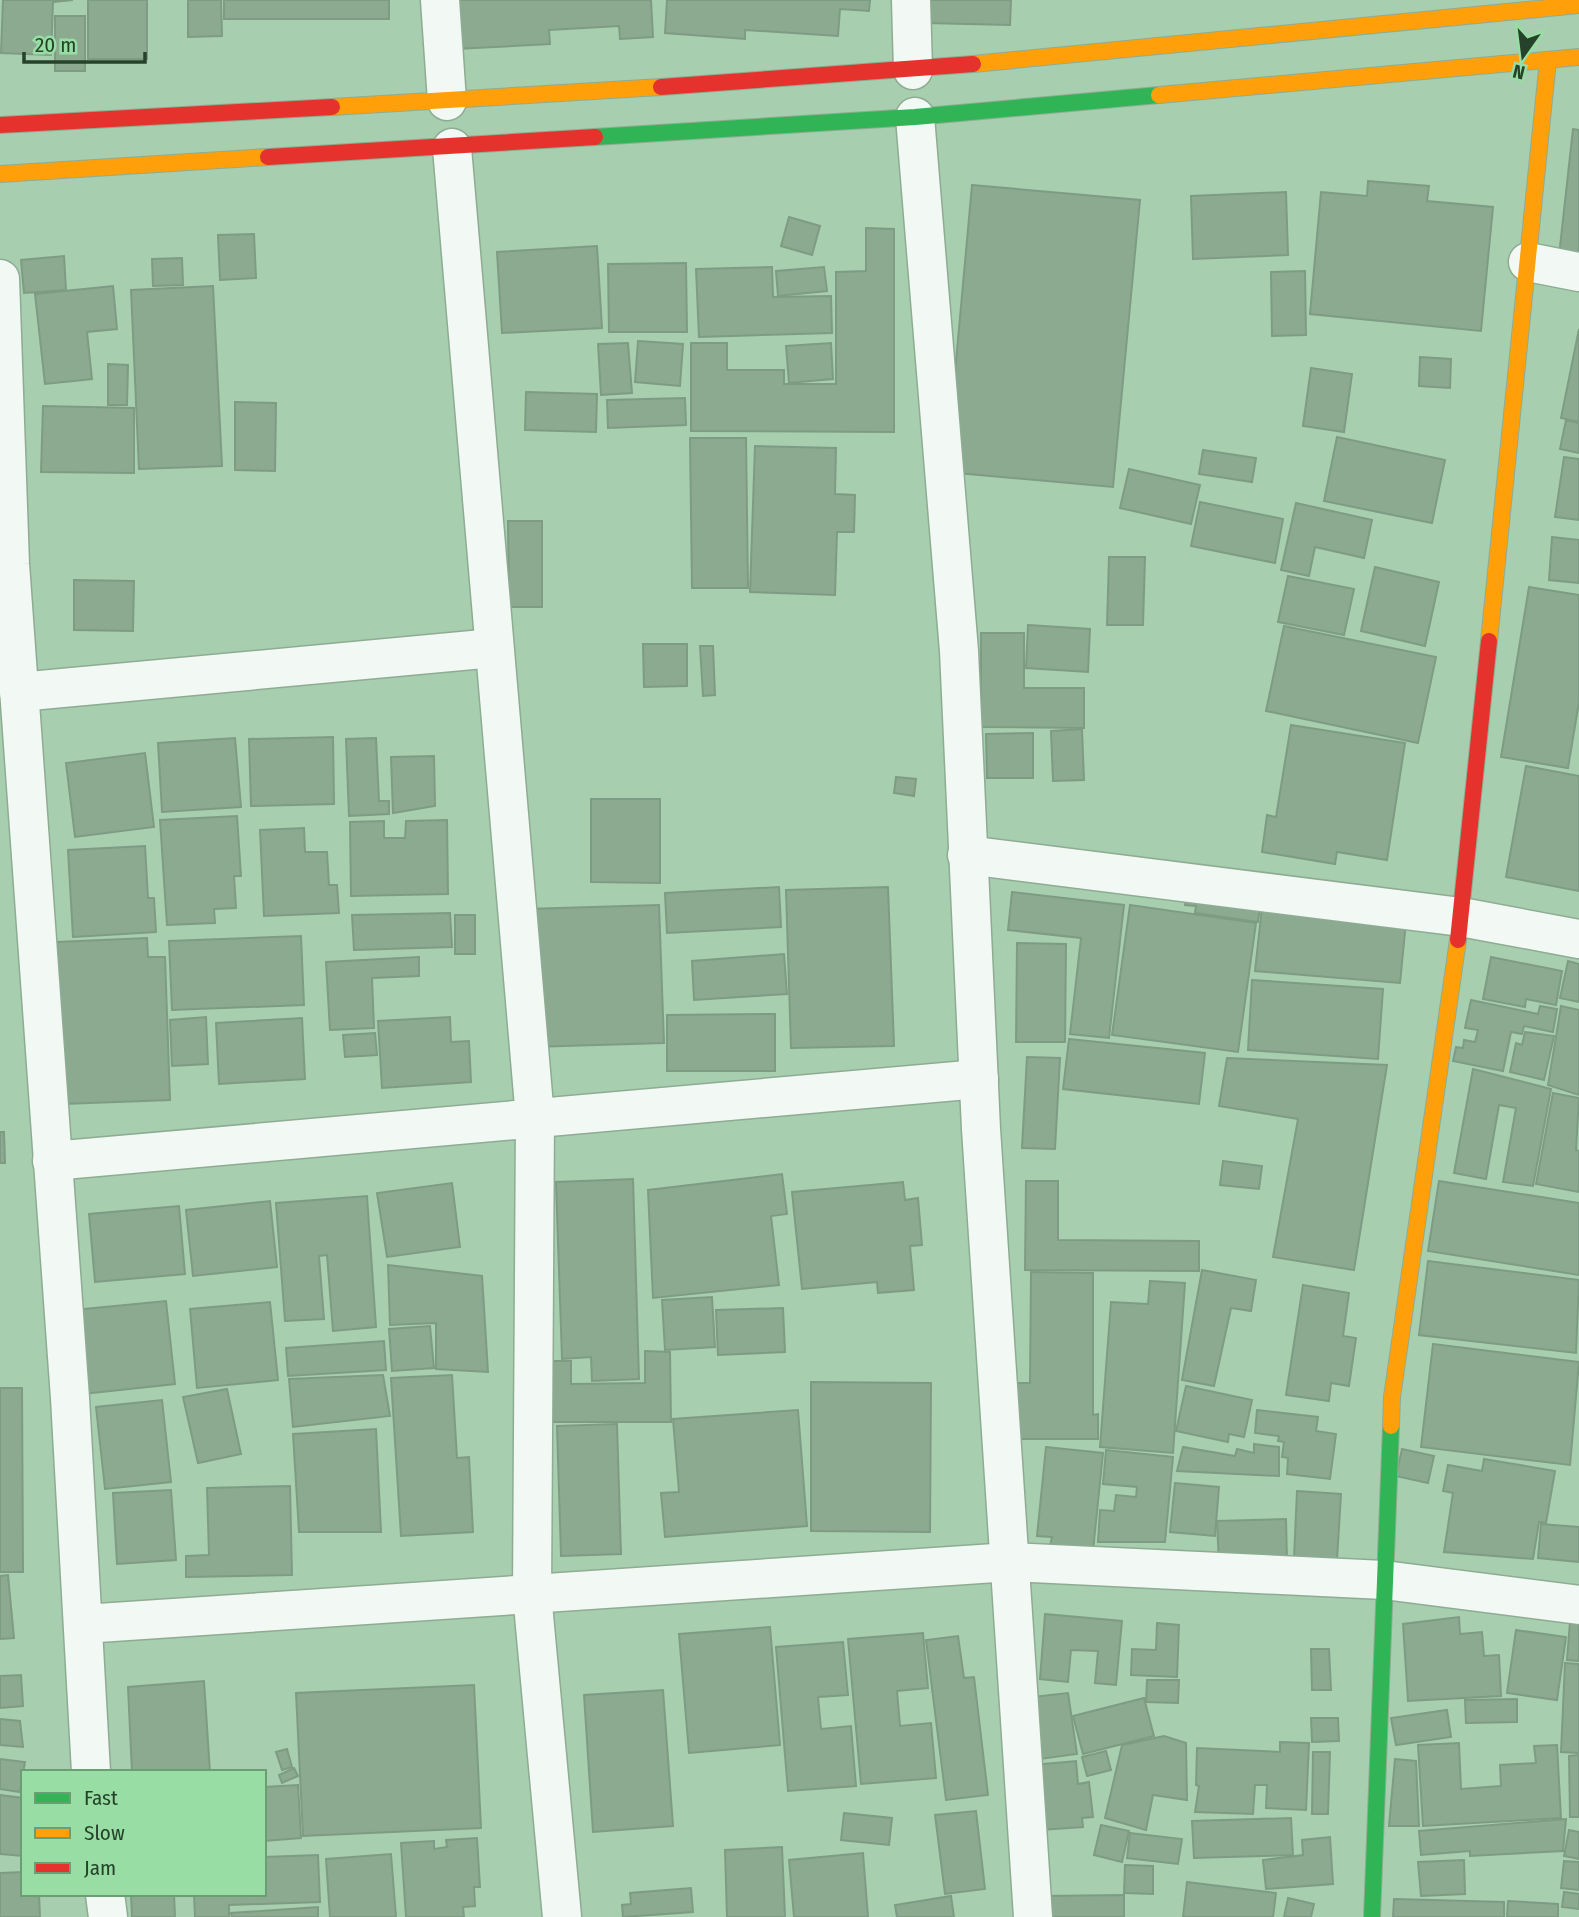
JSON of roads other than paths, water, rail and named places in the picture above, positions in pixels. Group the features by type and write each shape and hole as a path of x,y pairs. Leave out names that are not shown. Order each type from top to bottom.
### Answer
{"street":[{"path":"440,0 447,101"},
{"path":"911,0 913,70"},
{"path":"0,125 447,101 913,70 1563,4"},
{"path":"0,174 452,148 915,117 1579,57"},
{"path":"1372,1917 1392,1397 1461,917 1548,60"},
{"path":"915,117 959,651 979,1079 1033,1917"},
{"path":"452,148 535,1118 532,1594 562,1917"},
{"path":"1528,262 1579,272"},
{"path":"0,279 10,564 91,1770"},
{"path":"19,692 494,648"},
{"path":"967,855 1461,917 1579,939"},
{"path":"52,1161 979,1079"},
{"path":"83,1624 1010,1562 1384,1580 1579,1605"},
{"path":"105,1896 108,1917"}]}
